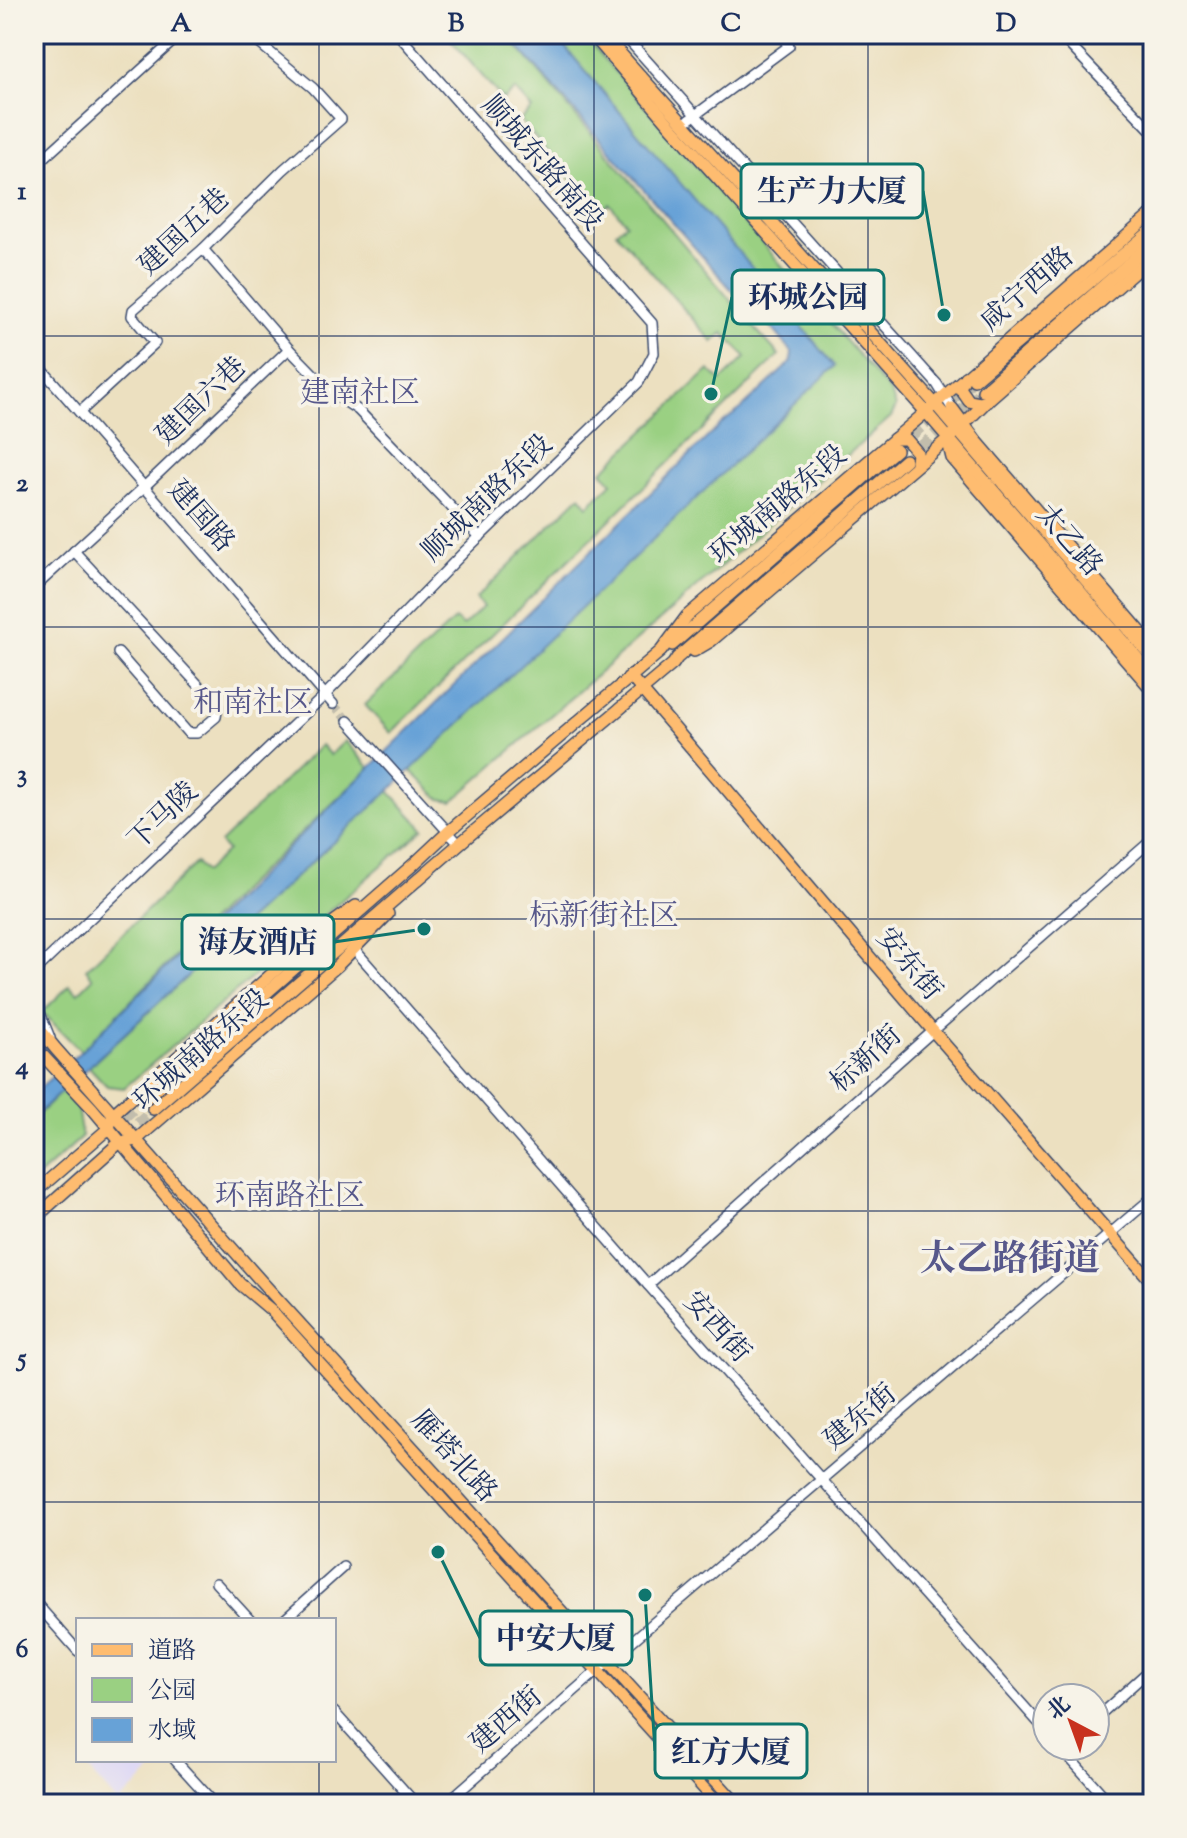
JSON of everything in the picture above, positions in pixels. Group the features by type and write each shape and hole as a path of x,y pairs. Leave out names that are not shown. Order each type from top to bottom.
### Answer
{"main road":[{"path":"592,34 669,124 935,404"},
{"path":"603,34 956,431 975,439 1153,646"},
{"name":"咸宁西路","path":"970,379 1153,213"},
{"name":"咸宁西路","path":"935,404 970,379 1153,229"},
{"name":"咸宁西路","path":"956,431 986,396 1153,242"},
{"name":"咸宁西路","path":"986,396 1153,256"},
{"path":"970,379 960,388 969,401 980,403 986,396"},
{"name":"环城南路东段","path":"145,1099 448,832 661,651 687,616 895,445 935,404"},
{"path":"952,408 956,431 952,458 1153,691"},
{"name":"环城南路东段","path":"153,1109 426,872 673,664 711,641 911,462 956,431"},
{"name":"太乙路","path":"956,431 1153,659"},
{"name":"太乙路","path":"956,431 1153,676"},
{"path":"895,445 906,439 917,452 911,462"},
{"name":"安东街","path":"630,676 1153,1283"},
{"name":"环城南路东段","path":"34,1193 109,1128 113,1114 317,934 415,863"},
{"name":"环城南路东段","path":"34,1219 119,1143 136,1140 355,950 426,872"},
{"path":"37,1018 96,1104"},
{"path":"34,1046 96,1104"},
{"name":"雁塔北路","path":"96,1104 113,1114 270,1292 737,1804"},
{"name":"雁塔北路","path":"96,1104 119,1143 240,1284 271,1310 718,1804"}],"street":[{"path":"34,167 181,34"},
{"name":"建国五巷","path":"80,412 155,343 132,316 133,310 203,249 283,170 341,119 313,88 248,34"},
{"name":"顺城东路南段","path":"398,34 652,323"},
{"path":"623,34 937,384 935,404 952,408"},
{"path":"683,124 789,46 780,34"},
{"path":"1059,34 1153,132"},
{"path":"203,249 289,349 332,393 358,410 480,537"},
{"name":"顺城南路东段","path":"325,695 480,537 639,382 654,353 652,323"},
{"name":"建国六巷","path":"34,588 289,349"},
{"name":"建国路","path":"34,360 333,704"},
{"path":"74,551 218,706 216,717 197,733 188,733 118,653"},
{"name":"下马陵","path":"34,972 325,695"},
{"path":"348,721 459,844"},
{"name":"标新街","path":"648,1285 1153,839"},
{"name":"安西街","path":"355,950 648,1285 1031,1714"},
{"name":"建东街","path":"597,1671 1153,1197"},
{"path":"286,1618 343,1567"},
{"path":"216,1583 248,1618"},
{"path":"34,1601 76,1649"},
{"path":"1111,1705 1153,1667"},
{"name":"建西街","path":"445,1804 597,1671"},
{"path":"336,1714 416,1804"},
{"path":"177,1762 215,1804"},
{"path":"1074,1762 1111,1804"}],"shaded area":[{"path":"82,1762 163,1762 118,1803"}],"green space":[{"path":"446,34 507,34 779,355 391,733 365,705 455,619 463,626 483,607 476,598 580,496 588,506 612,483 602,471 709,370 721,381 746,357 723,333 713,342 616,232 626,223 610,204 599,212 520,120 532,109 515,90 503,100"},
{"path":"554,34 583,34 891,393 896,407 891,417 453,801 440,799 410,770 835,366"},
{"path":"345,741 370,768 244,887 81,1051 42,1012 70,985 78,993 93,978 86,969 196,863 205,872 227,851 220,843 321,745 330,755"},
{"path":"389,791 424,829 124,1088 107,1086 89,1067"},
{"path":"62,1091 77,1108 82,1137 34,1180 34,1119"}],"water":[{"path":"507,34 554,34 835,366 389,791 34,1117 34,1093 81,1051 722,423 791,362 792,352 760,313 752,313"}],"tunnel":[{"path":"900,446 974,380"},
{"path":"909,457 983,391"},
{"path":"333,704 348,721"},
{"path":"112,1128 145,1099"},
{"path":"113,1145 153,1109"}],"place":[{"name":"生产力大厦","path":"944,315"},
{"name":"环城公园","path":"711,394"},
{"name":"海友酒店","path":"424,929"},
{"name":"中安大厦","path":"438,1552"},
{"name":"红方大厦","path":"645,1595"}],"district":[{"name":"建南社区","path":"360,394"},
{"name":"和南社区","path":"253,704"},
{"name":"标新街社区","path":"604,917"},
{"name":"环南路社区","path":"290,1197"},
{"name":"太乙路街道","path":"1010,1261"}]}
